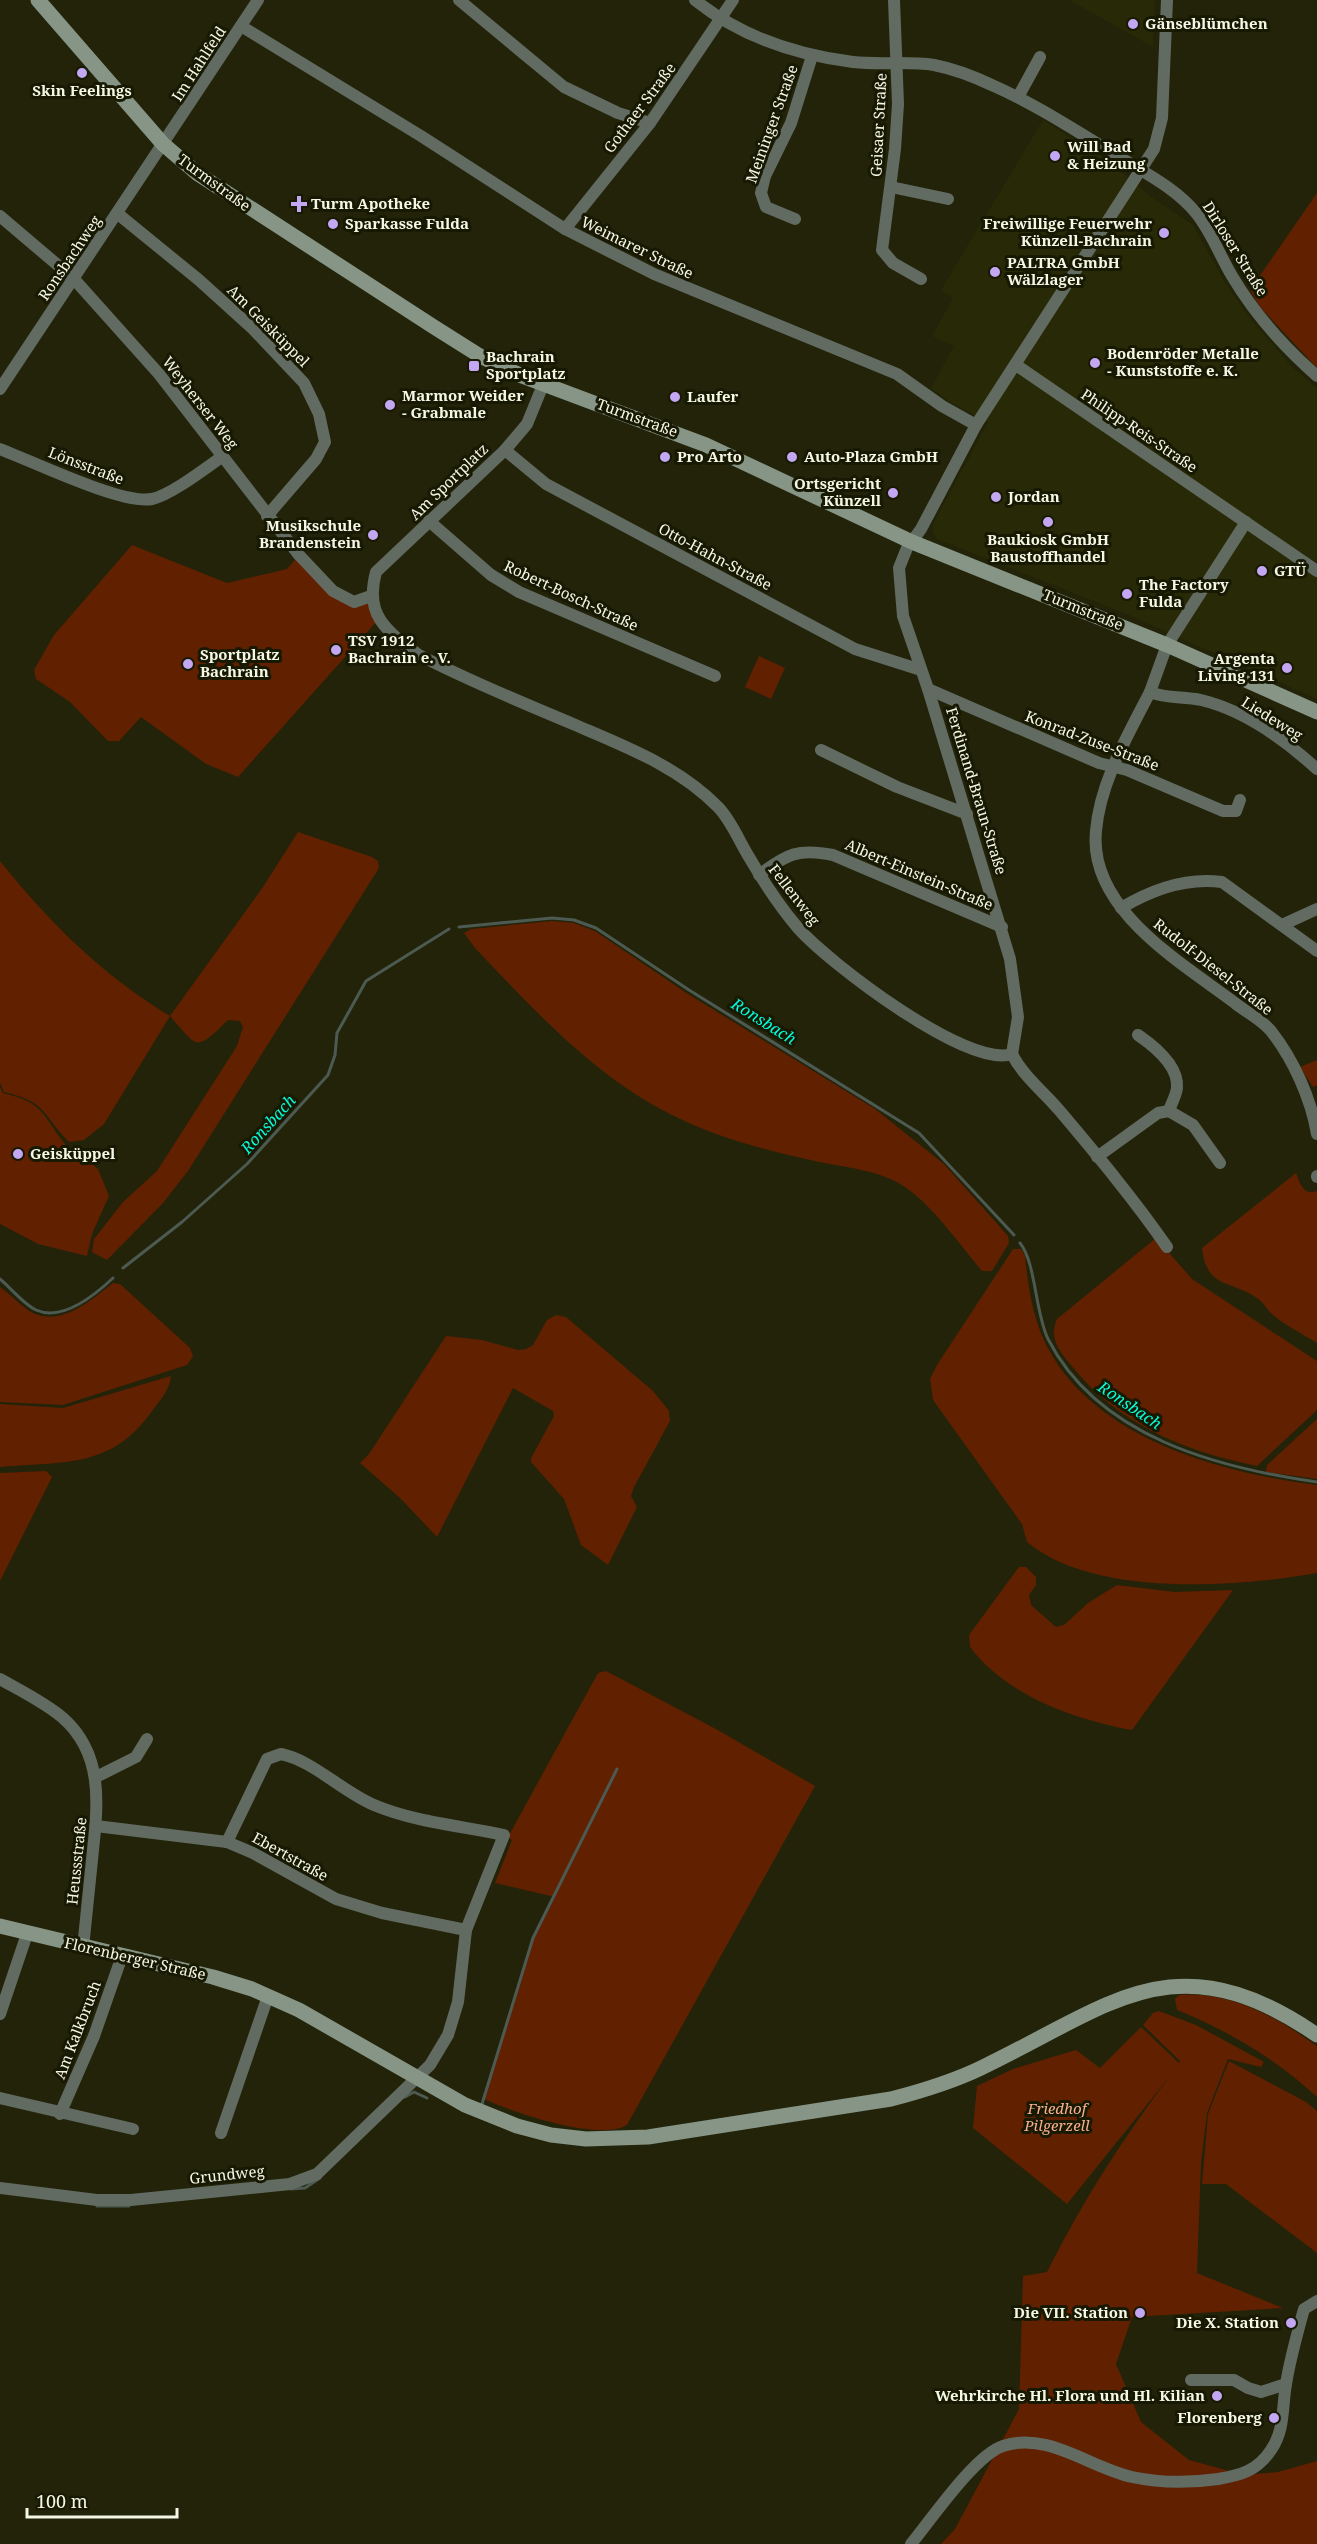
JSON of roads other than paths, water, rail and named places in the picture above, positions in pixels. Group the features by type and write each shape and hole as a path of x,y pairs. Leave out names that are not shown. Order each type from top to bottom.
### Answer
{"main road":[{"name":"Turmstraße","path":"38,0 163,144 198,174 480,356 543,385 706,445 912,542 1167,645 1317,711"},
{"name":"Florenberger Straße","path":"0,1926 83,1948 213,1977 268,1996 299,2010 450,2097 500,2120 550,2135 605,2140 671,2134 880,2101 918,2092 983,2067 1112,2001 1148,1990 1174,1986 1203,1987 1242,1995 1270,2006 1317,2035"}],"street":[{"path":"459,0 564,87 618,113 650,123"},
{"name":"Dirloser Straße","path":"695,0 720,19 769,42 812,56 854,62 916,64 947,68 1018,98 1141,170 1187,203 1198,214 1244,294 1270,327 1317,376"},
{"name":"Gothaer Straße","path":"565,229 650,123 733,0"},
{"name":"Geisaer Straße","path":"894,0 897,64 896,138 882,250 894,263 921,279"},
{"path":"1141,170 1154,148 1162,118 1167,0"},
{"name":"Im Hahlfeld","path":"163,144 255,1"},
{"name":"Weimarer Straße","path":"241,26 421,136 565,229 654,274 897,375 942,406 976,425"},
{"name":"Meininger Straße","path":"795,219 766,207 761,193 765,176 791,123 812,56"},
{"path":"1018,98 1040,57"},
{"name":"Ronsbachweg","path":"0,389 163,144"},
{"name":"Ferdinand-Braun-Straße","path":"1012,1054 1018,1029 1017,1000 1002,927 903,616 898,584 899,568 976,425 1141,170"},
{"name":"Geisaer Straße","path":"891,187 948,199"},
{"name":"Am Geisküppel","path":"117,214 208,288 252,328 304,383 319,414 325,442 316,459 267,516"},
{"name":"Weyherser Weg","path":"0,216 74,279 159,375 267,516 333,591 354,602 371,596"},
{"name":"Philipp-Reis-Straße","path":"1016,365 1317,571"},
{"name":"Am Sportplatz","path":"371,596 376,572 505,450 527,424 543,385"},
{"name":"Lönsstraße","path":"0,449 127,498 153,499 183,483 223,456"},
{"name":"Otto-Hahn-Straße","path":"505,450 546,484 855,649 921,670"},
{"name":"Robert-Bosch-Straße","path":"429,521 491,575 519,592 715,676"},
{"path":"1150,692 1167,645 1246,522"},
{"name":"Fellenweg","path":"371,596 380,619 396,638 419,655 644,755 689,782 720,809 759,875 798,928 843,969 946,1037 993,1056 1001,1057 1012,1054"},
{"name":"Konrad-Zuse-Straße","path":"928,689 1223,811 1236,811 1240,800"},
{"name":"Rudolf-Diesel-Straße","path":"1150,692 1113,766 1095,831 1098,859 1107,887 1121,908 1144,934 1269,1029 1297,1076 1314,1116 1317,1134"},
{"name":"Liedeweg","path":"1150,692 1166,698 1200,700 1226,709 1272,734 1317,770"},
{"path":"822,750 897,787 967,814"},
{"name":"Albert-Einstein-Straße","path":"759,875 782,857 807,850 833,855 912,886 1002,927"},
{"path":"1121,908 1146,893 1170,886 1222,882 1317,951"},
{"path":"1282,925 1317,909"},
{"path":"1138,1035 1155,1047 1173,1071 1177,1087 1169,1111"},
{"path":"1012,1054 1024,1074 1047,1096 1167,1248"},
{"path":"1097,1157 1158,1113 1169,1111 1193,1125 1220,1163"},
{"name":"Heussstraße","path":"0,1679 63,1718 84,1745 96,1777 96,1827 83,1948"},
{"path":"96,1777 136,1757 147,1739"},
{"name":"Grundweg","path":"0,2188 97,2200 131,2200 299,2182 325,2168 430,2065 448,2035 458,2002 466,1930 504,1835 386,1809 359,1798 287,1755 274,1755 267,1759 227,1842"},
{"name":"Ebertstraße","path":"96,1827 227,1842 252,1853 336,1899 382,1913 466,1930"},
{"path":"0,2014 27,1934"},
{"name":"Am Kalkbruch","path":"60,2114 94,2036 122,1956"},
{"path":"221,2133 268,1996"},
{"path":"0,2098 60,2114 133,2129"},
{"path":"910,2544 975,2465 1000,2447 1018,2442 1041,2443 1140,2478 1170,2482 1244,2475 1271,2451 1279,2435 1289,2369 1304,2310 1317,2301"},
{"path":"1191,2380 1234,2380 1261,2392 1286,2384"}],"waterway":[{"name":"Ronsbach","path":"459,927 552,918 574,920 596,928 689,990 919,1133 1014,1235"},
{"name":"Ronsbach","path":"123,1268 182,1222 247,1164 328,1075 335,1055 337,1033 366,981 449,929"},
{"name":"Ronsbach","path":"1020,1243 1029,1263 1040,1315 1048,1339 1070,1373 1097,1401 1129,1424 1164,1442 1202,1456 1240,1468 1317,1482"},
{"name":"Ronsbach","path":"0,1279 26,1304 46,1313 67,1310 78,1305 113,1278"},
{"path":"482,2104 533,1938 617,1769"},
{"path":"405,2097 414,2092 427,2098"},
{"path":"291,2189 305,2188 320,2178"},
{"path":"97,2206 129,2206"}],"place":[{"name":"Gänseblümchen","path":"1133,24"},
{"name":"Skin Feelings","path":"82,73"},
{"name":"Will Bad & Heizung","path":"1055,156"},
{"name":"Turm Apotheke","path":"299,204"},
{"name":"Sparkasse Fulda","path":"333,224"},
{"name":"Freiwillige Feuerwehr Künzell-Bachrain","path":"1164,233"},
{"name":"PALTRA GmbH Wälzlager","path":"995,272"},
{"name":"Bodenröder Metalle - Kunststoffe e. K.","path":"1095,363"},
{"name":"Bachrain Sportplatz","path":"474,366"},
{"name":"Laufer","path":"675,397"},
{"name":"Marmor Weider - Grabmale","path":"390,405"},
{"name":"Pro Arto","path":"665,457"},
{"name":"Auto-Plaza GmbH","path":"792,457"},
{"name":"Ortsgericht Künzell","path":"893,493"},
{"name":"Jordan","path":"996,497"},
{"name":"Baukiosk GmbH Baustoffhandel","path":"1048,522"},
{"name":"Musikschule Brandenstein","path":"373,535"},
{"name":"GTÜ","path":"1262,571"},
{"name":"The Factory Fulda","path":"1127,594"},
{"name":"TSV 1912 Bachrain e. V.","path":"336,650"},
{"name":"Sportplatz Bachrain","path":"188,664"},
{"name":"Argenta Living 131","path":"1287,668"},
{"name":"Geisküppel","path":"18,1154"},
{"name":"Die VII. Station","path":"1140,2313"},
{"name":"Die X. Station","path":"1291,2323"},
{"name":"Wehrkirche Hl. Flora und Hl. Kilian","path":"1217,2396"},
{"name":"Florenberg","path":"1274,2418"}],"park label":[{"name":"Friedhof Pilgerzell","path":"1057,2118"}]}
